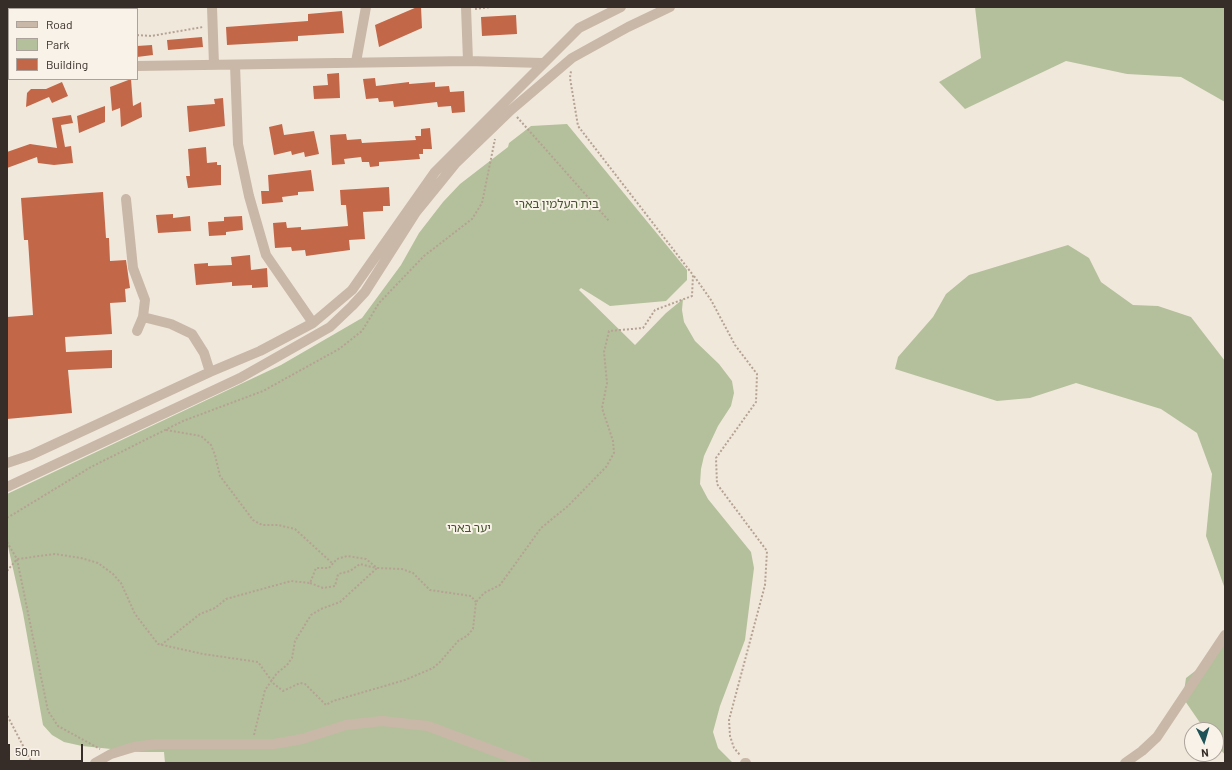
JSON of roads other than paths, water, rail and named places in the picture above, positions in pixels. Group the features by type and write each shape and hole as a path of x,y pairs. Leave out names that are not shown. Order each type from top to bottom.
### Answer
{"street":[{"path":"212,7 214,65"},
{"path":"356,62 366,7"},
{"path":"7,462 31,455 210,372 260,351 313,323 352,290 435,172 579,28 621,7"},
{"path":"7,487 240,378 330,327 365,292 416,212 455,164 511,110 572,58 628,27 670,7"},
{"path":"466,9 468,61"},
{"path":"138,66 468,61 543,63"},
{"path":"235,65 238,144 249,196 266,254 313,323"},
{"path":"126,199 134,268 145,300 144,317 137,331"},
{"path":"144,317 171,324 192,334 204,353 210,372"},
{"path":"1125,763 1142,751 1157,737 1225,635"},
{"path":"95,763 111,754 134,747 157,744 251,744 288,742 346,725 363,722 395,722 428,726 526,763"}],"park label":[{"name":"בית העלמין בארי","path":"557,204"},
{"name":"יער בארי","path":"469,528"}]}
